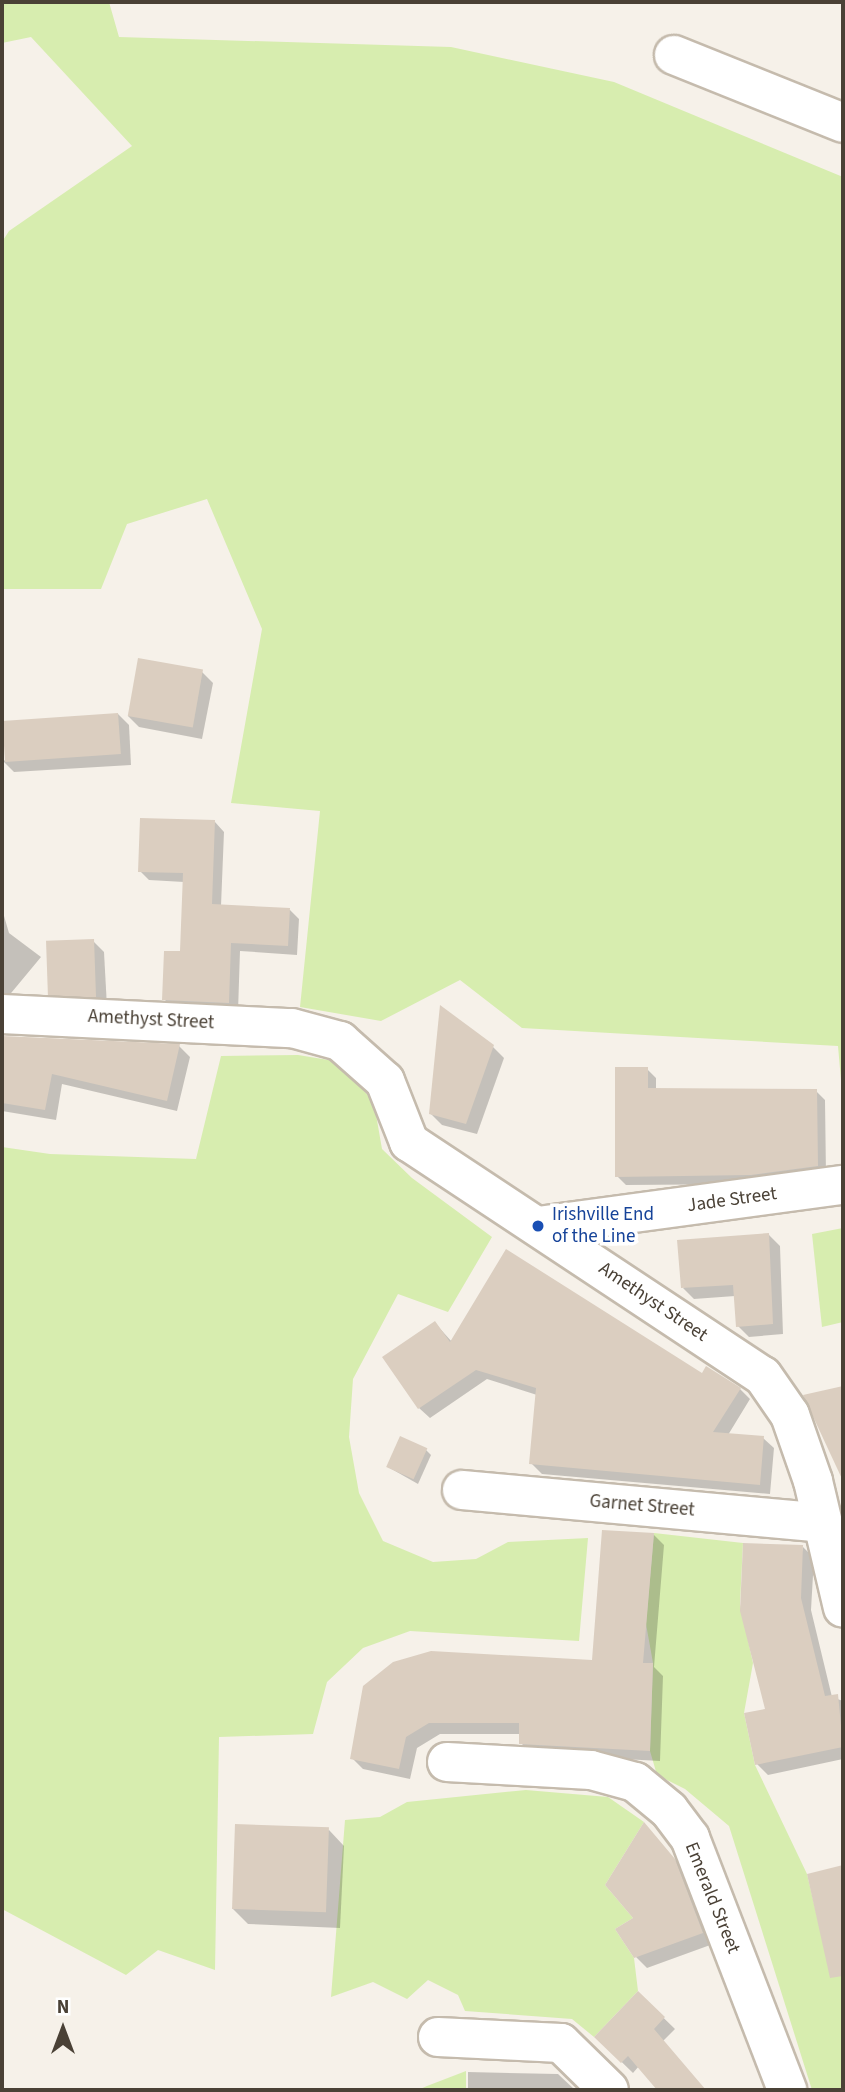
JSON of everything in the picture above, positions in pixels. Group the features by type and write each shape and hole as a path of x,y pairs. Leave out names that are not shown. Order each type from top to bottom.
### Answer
{"street":[{"path":"674,55 843,122"},
{"name":"Amethyst Street","path":"2,1014 292,1028 340,1041 385,1081 409,1142 763,1376 828,1477 822,1523 843,1608"},
{"name":"Jade Street","path":"538,1226 843,1185"},
{"name":"Garnet Street","path":"462,1490 822,1523"},
{"name":"Emerald Street","path":"447,1762 591,1770 635,1782 669,1810 690,1838 787,2090"},
{"path":"438,2037 561,2043 609,2090"}],"green space":[{"path":"2,2 109,2 119,37 451,47 614,82 843,177 843,1103 838,1046 522,1028 460,980 381,1021 300,1007 320,811 231,803 262,629 207,499 127,524 101,589 2,589 2,242 9,231 132,146 31,37 2,43"},
{"path":"298,1055 341,1062 374,1103 382,1149 412,1178 492,1237 448,1312 398,1294 353,1379 349,1437 359,1493 383,1541 433,1562 476,1559 508,1542 588,1538 579,1641 410,1631 363,1648 327,1682 313,1734 219,1737 215,1970 158,1950 126,1975 2,1909 2,1147 50,1154 196,1159 221,1056"},
{"path":"843,1228 843,1322 822,1327 812,1234"},
{"path":"654,1533 743,1543 740,1604 753,1663 744,1713 755,1765 807,1874 819,1925 843,1920 843,2090 812,2090 729,1826 685,1789 657,1775 650,1751 653,1663 646,1624"},
{"path":"526,1790 608,1797 644,1822 605,1885 633,1918 615,1929 634,1958 638,1991 594,2037 572,2019 465,2011 458,1995 428,1980 407,1999 373,1982 331,1997 345,1820 380,1817 407,1802"},
{"path":"466,2071 466,2090 418,2090 427,2086"}],"building":[{"path":"138,658 203,669 193,728 128,716"},
{"path":"118,713 121,754 5,762 2,721"},
{"path":"140,818 215,820 212,904 290,908 288,946 231,943 229,1003 162,1000 164,951 180,951 183,873 138,872"},
{"path":"94,939 96,997 48,999 46,941"},
{"path":"440,1005 494,1045 466,1124 429,1114"},
{"path":"2,1036 180,1044 167,1101 52,1074 45,1110 2,1103"},
{"path":"615,1067 648,1067 648,1088 817,1089 818,1166 751,1175 615,1177"},
{"path":"769,1233 773,1324 736,1327 733,1285 681,1288 677,1240"},
{"path":"506,1249 702,1373 706,1366 741,1388 713,1432 764,1436 760,1485 529,1464 536,1388 476,1370 418,1409 382,1357 435,1321 450,1342"},
{"path":"843,1386 843,1481 803,1395"},
{"path":"400,1436 427,1448 414,1479 386,1467"},
{"path":"602,1530 654,1533 643,1663 653,1663 650,1751 519,1744 519,1723 429,1723 406,1737 399,1769 350,1759 363,1686 393,1662 431,1651 592,1660"},
{"path":"743,1543 803,1545 801,1598 825,1696 838,1694 843,1747 755,1765 744,1713 765,1709 740,1611"},
{"path":"644,1822 675,1859 703,1933 634,1958 615,1929 633,1918 605,1885"},
{"path":"235,1824 329,1827 326,1912 232,1909"},
{"path":"843,1865 843,1976 830,1978 807,1874"},
{"path":"638,1991 665,2017 654,2029 706,2090 657,2090 628,2056 621,2063 594,2037"}],"place":[{"name":"Irishville End of the Line","path":"538,1226"}]}
